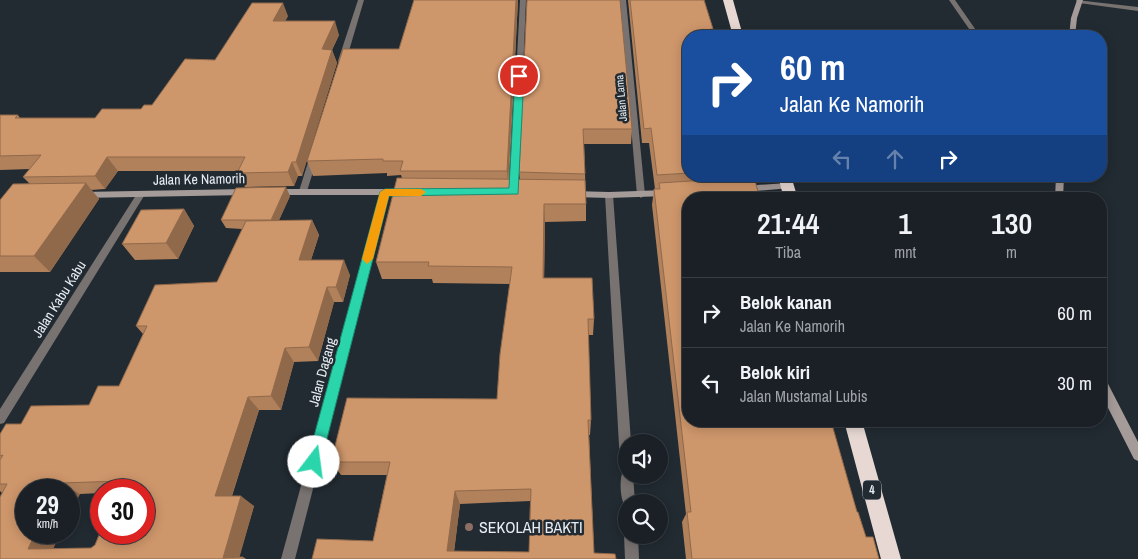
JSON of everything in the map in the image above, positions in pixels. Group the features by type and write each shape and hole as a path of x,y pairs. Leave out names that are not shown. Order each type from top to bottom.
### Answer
{"highway":[{"path":"728,0 736,30"},
{"name":"4","path":"855,427 891,559"}],"street":[{"path":"338,73 361,0"},
{"path":"504,191 519,191 523,0"},
{"name":"Jalan Lama","path":"623,0 642,195"},
{"path":"952,0 974,30"},
{"path":"1073,30 1074,18 1080,0 1138,9"},
{"path":"304,191 317,146"},
{"path":"729,190 788,187"},
{"name":"Jalan Ke Namorih","path":"75,195 304,191 415,192"},
{"name":"Jalan Dagang","path":"288,559 385,192"},
{"path":"562,193 642,195 680,192"},
{"name":"Jalan Kabu Kabu","path":"0,419 141,194"},
{"path":"610,195 624,434"},
{"path":"1107,394 1138,455"},
{"path":"631,544 632,559"}],"building":[{"path":"414,0 516,0 507,171 400,171 403,161 383,161 383,159 307,161 343,49 399,49"},
{"path":"527,0 620,0 632,129 583,129 585,174 519,172"},
{"path":"630,0 704,0 713,29 682,30 682,173 657,175 651,128 644,129"},
{"path":"252,3 283,3 273,21 335,21 322,49 332,50 296,162 292,162 288,172 237,173 245,157 107,157 95,176 23,177 41,155 0,156 0,115 18,115 15,118 95,118 102,109 141,109 144,105 152,105 185,59 215,60"},
{"path":"397,178 585,180 586,204 544,204 543,278 592,278 594,319 588,319 591,420 588,420 594,553 615,554 616,559 312,559 317,539 373,541 390,462 331,462 347,398 497,399 500,354 512,267 428,266 429,262 376,262","holes":["531,489 529,552 447,551 455,491"]},
{"path":"755,182 758,192 682,192 682,427 833,427 857,512 866,537 873,537 879,559 692,559 687,512 691,512 654,189 660,189 659,183"},
{"path":"86,183 34,256 0,256 0,200 13,184"},
{"path":"286,187 271,220 221,220 236,188"},
{"path":"184,209 166,243 122,244 141,210"},
{"path":"312,220 299,260 344,260 336,287 327,287 309,347 285,348 271,396 248,397 215,496 241,496 223,558 243,557 243,559 0,559 0,497 7,484 0,484 0,460 3,455 0,456 0,434 6,424 21,424 31,406 89,405 98,386 119,386 147,326 136,326 155,285 217,282 246,221","holes":["15,479 80,479 80,482 90,482 90,479 155,479 155,544 95,545 91,548 28,549 30,544 15,544"]}],"slow traffic":[{"path":"367,259 385,192 421,192"}],"place":[{"name":"SEKOLAH BAKTI","path":"469,527"}],"route":[{"path":"314,462 385,192 514,191 519,76"}]}
